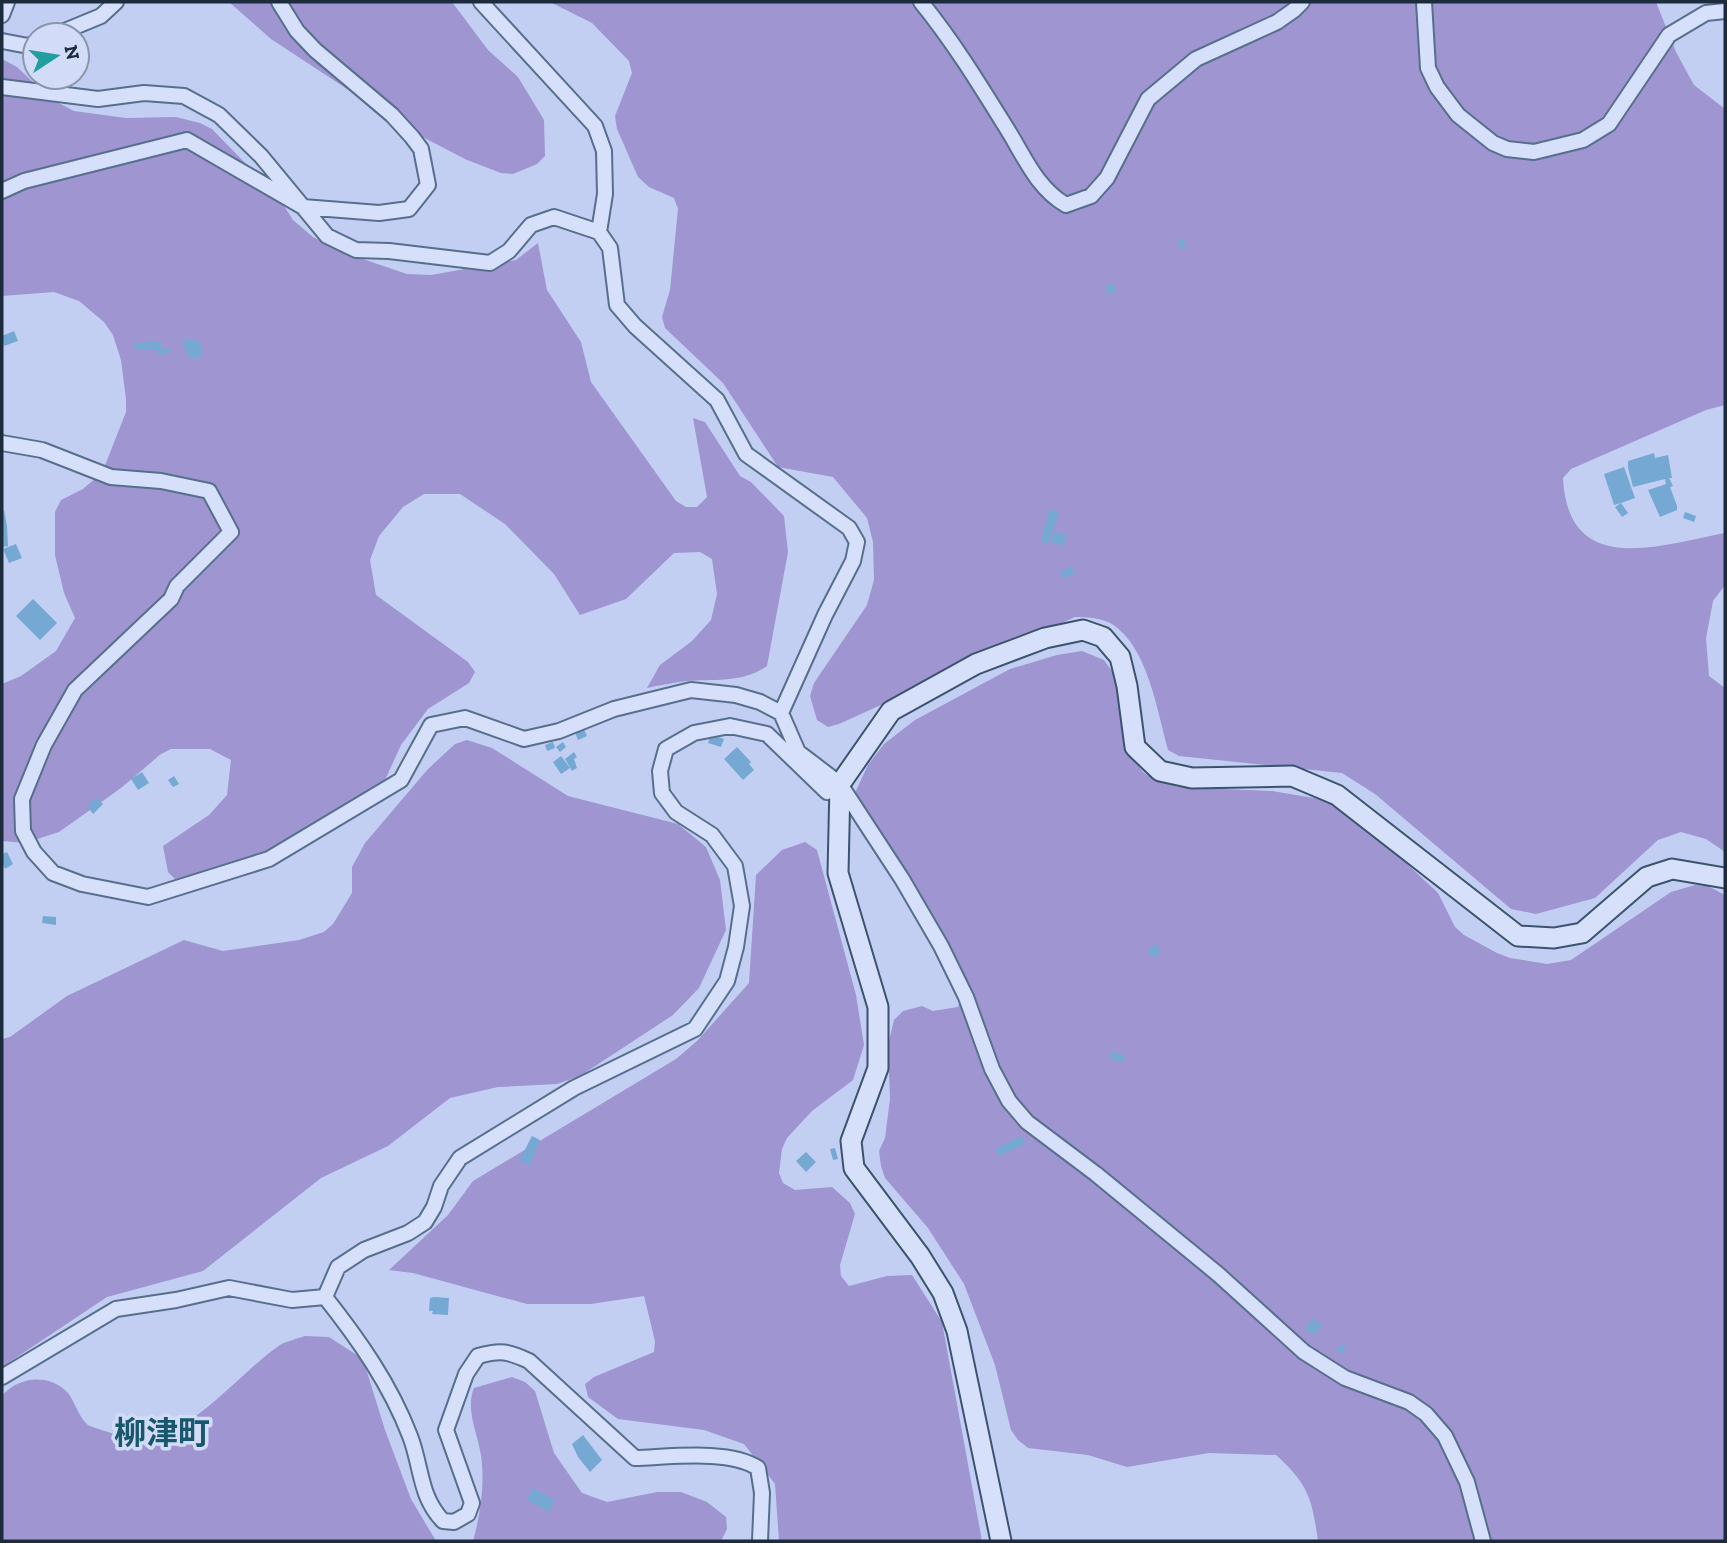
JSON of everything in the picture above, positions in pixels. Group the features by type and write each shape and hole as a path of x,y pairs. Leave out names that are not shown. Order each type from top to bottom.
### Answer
{"street":[{"path":"2,15 7,2"},
{"path":"89,21 101,16 116,2"},
{"path":"2,191 24,181 187,140 303,207 379,213 409,209 428,185 421,149 392,115 315,50 297,31 279,2"},
{"path":"481,2 595,126 604,151 605,194 599,232"},
{"path":"921,2 947,34 1015,140 1034,176 1052,197 1066,205 1091,197 1107,178 1149,99 1196,59 1277,22 1301,2"},
{"path":"1424,2 1429,68 1437,87 1458,115 1493,143 1507,149 1534,152 1583,140 1609,124 1669,35 1706,13 1725,11"},
{"path":"2,41 21,45"},
{"path":"2,88 98,99 144,93 184,96 219,115 261,156 327,236 356,250 389,251 490,263 509,250 531,225 554,217 599,232 610,248 617,305 635,326 716,400 746,454 849,528 857,542 853,561 780,713"},
{"path":"2,443 42,450 111,477 160,481 209,491 231,532 177,586 171,599 75,690 44,745 22,799 23,831 34,852 52,873 82,884 148,897 269,859 401,780 431,725 465,718 524,739 559,730 614,709 691,690 736,695 760,702 780,713 798,752 840,784 902,879 941,946 966,997 992,1069 1009,1101 1027,1122 1096,1174 1219,1275 1304,1352 1345,1378 1409,1402 1426,1414 1445,1436 1467,1482 1483,1541"},
{"path":"325,1297 338,1267 364,1250 408,1233 425,1223 435,1207 441,1186 460,1158 574,1088 695,1029 727,981 736,947 742,906 735,866 712,835 676,812 662,793 660,771 666,749 694,733 730,726 767,734 827,792 840,784 891,711 976,664 1045,638 1083,630 1102,637 1120,657 1127,686 1135,747 1160,771 1192,778 1292,776 1337,795 1518,936 1554,938 1582,933 1647,877 1672,869 1725,878"},
{"path":"840,784 838,873 878,1007 878,1068 851,1141 854,1168 920,1256 943,1293 957,1331 1001,1541"},
{"path":"2,1377 116,1309 176,1300 229,1288 292,1300 325,1297"},
{"path":"325,1297 363,1345 386,1387 411,1436 430,1507 443,1521 454,1522 468,1514 472,1503 446,1430 455,1401 466,1374 478,1356 498,1351 510,1352 529,1361 635,1458 686,1454 747,1461 758,1468 762,1493 760,1541"}],"shaded area":[{"path":"229,2 452,2 488,50 518,77 544,120 545,156 537,164 513,174 501,173 467,160 411,131 271,39"},
{"path":"550,2 1656,2 1676,52 1694,85 1725,109 1725,405 1706,410 1571,469 1563,478 1569,510 1581,531 1599,543 1622,548 1646,548 1725,533 1725,585 1713,601 1706,638 1709,676 1725,688 1725,852 1706,839 1681,832 1658,840 1595,898 1536,914 1511,909 1375,794 1342,773 1179,756 1168,750 1143,664 1124,634 1112,624 1094,618 1075,617 839,724 828,727 817,720 810,696 814,683 867,605 874,580 873,542 867,518 833,477 778,467 723,383 665,328 662,317 670,290 678,209 674,198 649,187 638,177 617,129 615,116 632,73 629,61 592,23"},
{"path":"2,59 21,71 21,91 42,91 51,99 74,111 126,118 176,117 212,129 279,198 293,220 313,237 348,254 407,274 431,275 516,260 538,243 547,290 581,342 591,382 676,501 686,507 697,507 707,497 693,418 705,422 740,476 751,482 784,516 788,552 767,666 738,678 686,681 647,688 660,665 692,641 711,620 717,594 712,559 700,552 674,553 626,599 580,615 554,574 505,524 460,494 424,494 403,507 379,536 370,560 376,595 468,662 475,672 469,683 428,709 401,745 386,778 369,797 281,849 177,881 168,872 163,846 209,815 227,795 231,760 210,749 171,749 59,832 25,843 2,841 2,684 21,676 56,651 75,618 64,593 55,555 55,512 61,500 83,489 102,473 126,412 126,399 121,360 113,335 104,322 79,301 54,292 2,296"},
{"path":"1082,651 1104,660 1119,681 1129,740 1136,763 1144,773 1155,780 1178,787 1272,791 1314,798 1339,806 1386,844 1438,893 1455,927 1464,935 1510,958 1547,964 1571,960 1671,892 1695,885 1708,886 1725,895 1725,1541 1318,1541 1314,1514 1307,1494 1296,1475 1276,1455 1209,1453 1127,1467 1088,1455 1028,1448 1018,1440 1011,1430 995,1365 964,1284 928,1228 885,1178 881,1166 879,1151 885,1138 890,1099 888,1045 894,1020 903,1011 922,1006 933,1011 958,1007 962,993 852,799 868,765 884,744 915,720 1010,669 1057,655"},
{"path":"467,740 492,748 568,796 678,824 706,847 720,880 726,930 699,988 673,1015 580,1076 557,1084 498,1087 450,1098 388,1146 321,1178 203,1271 107,1297 2,1367 2,1039 10,1037 67,996 184,940 223,951 299,940 324,932 333,924 352,893 352,867 365,843 428,769 455,744"},
{"path":"805,842 817,850 856,995 864,1045 853,1080 812,1111 787,1138 782,1149 779,1173 783,1183 795,1190 832,1187 850,1203 855,1214 840,1265 841,1276 849,1286 887,1276 912,1275 942,1322 982,1541 779,1541 775,1484 744,1444 704,1430 618,1419 588,1397 585,1384 594,1377 654,1352 655,1341 644,1296 591,1304 527,1304 413,1273 389,1270 448,1215 473,1181 676,1059 697,1041 749,983 756,875 782,850"},
{"path":"305,1336 329,1337 363,1359 385,1430 411,1499 436,1541 2,1541 2,1396 9,1389 25,1381 52,1382 68,1393 88,1425 139,1440 157,1437 176,1429 213,1403 280,1345"},
{"path":"512,1377 525,1382 535,1391 554,1453 582,1493 607,1502 657,1492 681,1492 707,1502 726,1517 727,1529 721,1541 473,1541 481,1503 482,1474 471,1397 474,1388"}],"building":[{"path":"1182,239 1187,246 1182,250 1177,242"},
{"path":"1114,284 1116,292 1107,294 1106,285"},
{"path":"14,331 18,341 4,346 2,336"},
{"path":"183,340 197,340 197,343 201,344 201,357 188,357 187,349 183,349"},
{"path":"161,341 161,349 170,348 170,353 158,355 157,349 135,350 134,343"},
{"path":"1654,453 1655,458 1668,455 1672,478 1669,478 1673,486 1670,487 1677,506 1677,510 1660,517 1648,490 1666,484 1665,479 1633,487 1628,468 1628,461"},
{"path":"1624,467 1635,498 1614,505 1604,474"},
{"path":"1621,503 1628,513 1622,517 1615,507"},
{"path":"1049,509 1059,512 1048,544 1041,541"},
{"path":"2,510 7,526 8,546 2,547"},
{"path":"1685,512 1696,516 1694,522 1683,518"},
{"path":"1054,531 1067,535 1063,546 1051,542"},
{"path":"16,544 22,558 9,563 3,549"},
{"path":"1071,566 1075,573 1063,579 1060,572"},
{"path":"33,599 57,623 40,640 16,616"},
{"path":"583,727 587,736 578,740 574,730"},
{"path":"711,735 724,739 721,747 708,743"},
{"path":"553,742 555,748 547,751 545,745"},
{"path":"563,742 566,747 560,752 556,747"},
{"path":"737,747 751,762 749,764 754,770 743,780 724,759"},
{"path":"574,752 577,768 572,771 565,759"},
{"path":"561,756 570,768 561,774 553,762"},
{"path":"142,772 149,783 138,790 131,779"},
{"path":"174,776 179,784 173,787 168,780"},
{"path":"97,797 103,804 93,814 87,806"},
{"path":"7,852 13,864 5,869 2,854"},
{"path":"43,916 56,917 56,925 42,923"},
{"path":"1155,944 1161,951 1154,958 1147,951"},
{"path":"1112,1051 1125,1056 1122,1063 1109,1058"},
{"path":"532,1136 540,1140 530,1165 519,1161"},
{"path":"1021,1136 1025,1144 999,1156 995,1149"},
{"path":"835,1148 838,1159 833,1160 830,1149"},
{"path":"806,1152 816,1162 806,1172 796,1161"},
{"path":"430,1298 449,1298 448,1315 432,1314 433,1311 429,1311"},
{"path":"1314,1318 1322,1326 1313,1336 1305,1328"},
{"path":"1341,1344 1346,1348 1341,1354 1336,1350"},
{"path":"583,1435 602,1460 590,1472 572,1444"},
{"path":"533,1488 555,1500 549,1512 527,1500"}],"district":[{"name":"柳津町","path":"162,1433"}]}
